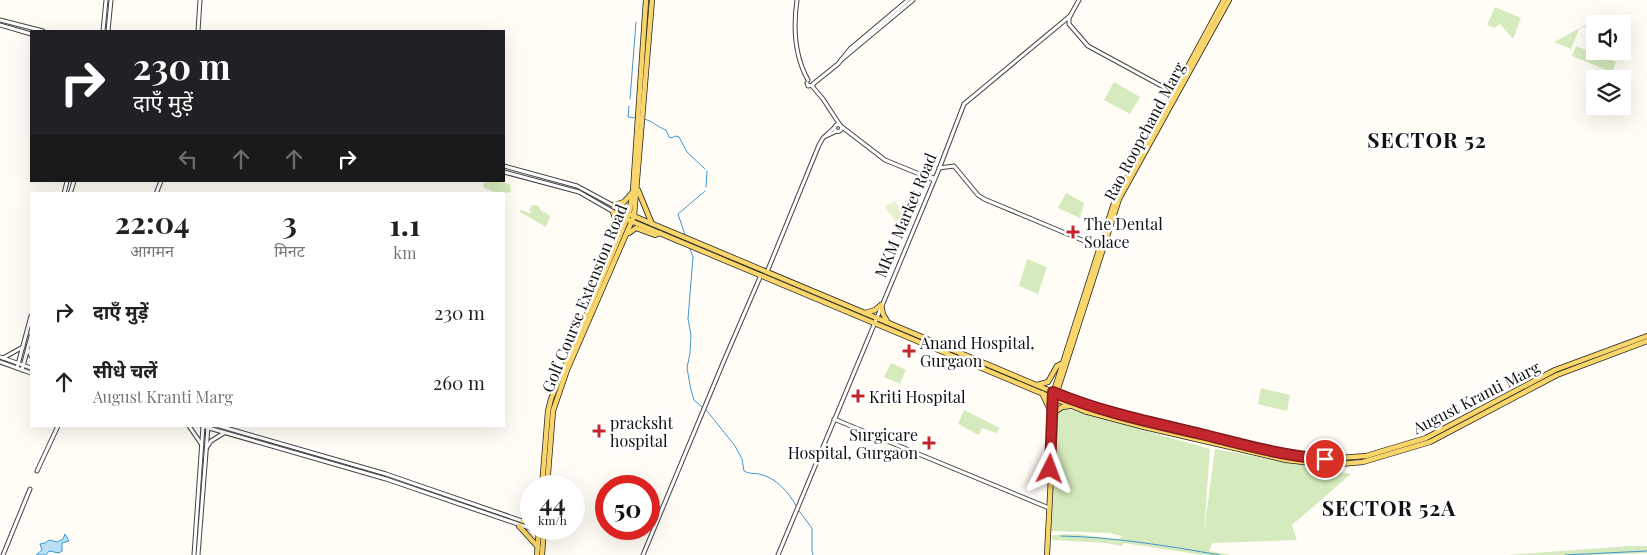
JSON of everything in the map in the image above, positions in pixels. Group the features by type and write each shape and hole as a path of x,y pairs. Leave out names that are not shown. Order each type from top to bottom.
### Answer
{"main road":[{"name":"Golf Course Extension Road","path":"641,116 646,0"},
{"name":"Golf Course Extension Road","path":"548,475 553,410 568,370 632,221 652,0"},
{"name":"Rao Roopchand Marg","path":"1054,395 1062,364 1119,199 1224,0"},
{"name":"Rao Roopchand Marg","path":"1177,91 1228,0"},
{"path":"614,205 624,202 635,189 653,224"},
{"path":"614,212 620,234"},
{"name":"Golf Course Extension Road","path":"543,475 548,411 551,399 626,219 632,215"},
{"path":"632,215 1042,393 1054,395 1138,424"},
{"path":"626,219 865,313 875,320 886,322 1036,385 1071,406 1138,424 1146,421"},
{"path":"626,235 636,228 655,235 660,233"},
{"name":"Rao Roopchand Marg","path":"1054,395 1101,248"},
{"path":"865,313 881,305 882,314 886,322"},
{"name":"August Kranti Marg","path":"1138,424 1295,456 1325,459 1366,456 1426,438 1555,370 1647,336"},
{"name":"August Kranti Marg","path":"1138,424 1146,421 1286,460 1329,465 1364,462 1430,442 1557,375 1647,341"},
{"path":"1036,385 1048,382 1057,366 1062,364"},
{"path":"1042,393 1053,414"},
{"path":"1046,555 1054,395"},
{"path":"1053,414 1060,407 1071,406"},
{"path":"533,540 538,547"},
{"path":"537,555 539,540"},
{"path":"541,540 542,555"}],"street":[{"path":"106,0 106,23 109,30"},
{"path":"102,30 106,23 111,0"},
{"path":"198,30 200,0"},
{"path":"796,0 794,15 795,43 802,66 832,113 838,128 848,132 895,165 934,179"},
{"path":"841,60 850,49 908,0"},
{"path":"811,82 817,80 913,0"},
{"path":"1079,0 1070,16 1070,26 1088,46 1169,90 1177,91"},
{"name":"MKM Market Road","path":"778,555 939,169 964,104 1070,16"},
{"path":"0,20 35,30"},
{"path":"0,25 30,34"},
{"path":"643,555 704,409 819,145 826,136 838,128"},
{"path":"505,166 577,186 632,215"},
{"path":"939,169 954,166 978,195 984,199 1101,248"},
{"path":"505,172 585,195 626,219"},
{"path":"17,368 30,320"},
{"path":"22,370 30,340"},
{"path":"1,358 23,347"},
{"path":"28,349 30,354"},
{"path":"1,358 30,366"},
{"path":"0,362 30,373"},
{"path":"834,419 1048,508"},
{"path":"37,471 58,427"},
{"path":"191,427 204,447"},
{"path":"196,555 204,447 203,427"},
{"path":"204,447 208,427 386,479 492,516 520,524"},
{"path":"222,427 386,474 494,511 520,524"},
{"path":"204,447 224,433"},
{"path":"2,555 30,489"},
{"path":"492,516 494,511"}],"green space":[{"path":"1495,7 1521,18 1513,39 1500,24 1494,28 1487,25"},
{"path":"1586,25 1586,28 1579,29 1571,49 1554,42 1584,26"},
{"path":"1576,46 1586,50 1586,60 1611,60 1616,62 1613,70 1607,70 1572,56"},
{"path":"1114,82 1140,97 1130,114 1104,100"},
{"path":"485,182 502,182 510,185 511,192 494,192 483,187"},
{"path":"1066,193 1084,203 1080,218 1058,208"},
{"path":"895,201 900,210 908,206 913,216 896,225 891,215 895,212 890,215 885,206"},
{"path":"532,205 539,206 540,210 550,217 546,227 520,212 521,210 530,213 531,211 529,210"},
{"path":"1027,259 1047,267 1038,294 1019,286"},
{"path":"891,363 906,370 900,384 884,377"},
{"path":"1261,388 1290,395 1287,411 1258,404"},
{"path":"1067,409 1210,449 1204,532 1215,449 1351,474 1292,525 1297,540 1212,543 1209,551 1232,555 1203,555 1124,543 1122,546 1106,543 1052,540 1052,535 1078,534 1119,540 1122,536 1110,533 1051,531 1057,414 1061,410"},
{"path":"964,410 1000,428 996,433 982,428 979,435 958,424"},
{"path":"1647,546 1647,553 1507,555"}],"water":[{"path":"65,534 69,541 62,543 62,551 59,553 49,551 46,555 36,555 42,550 40,544 49,540 57,542 63,539"}],"waterway":[{"path":"630,99 636,22"},
{"path":"629,106 628,117 636,118"},
{"path":"643,119 666,130 669,137 679,137 687,152 705,169"},
{"path":"706,187 707,171"},
{"path":"685,235 678,214 705,191"},
{"path":"690,249 693,257 688,319 691,335 687,368 694,400 708,412 735,446 742,459 744,471 759,474 777,482 797,507"},
{"path":"799,511 812,528 813,555"},
{"path":"1061,536 1121,540 1220,555"},
{"path":"1565,555 1647,551"}],"place":[{"name":"The Dental Solace","path":"1073,232"},
{"name":"Anand Hospital, Gurgaon","path":"909,351"},
{"name":"Kriti Hospital","path":"858,396"},
{"name":"pracksht hospital","path":"599,431"},
{"name":"Surgicare Hospital, Gurgaon","path":"929,443"}],"district":[{"name":"SECTOR 52","path":"1427,139"},
{"name":"SECTOR 52A","path":"1389,507"}],"route":[{"path":"1050,469 1053,392 1093,408 1278,453 1325,459"}]}
